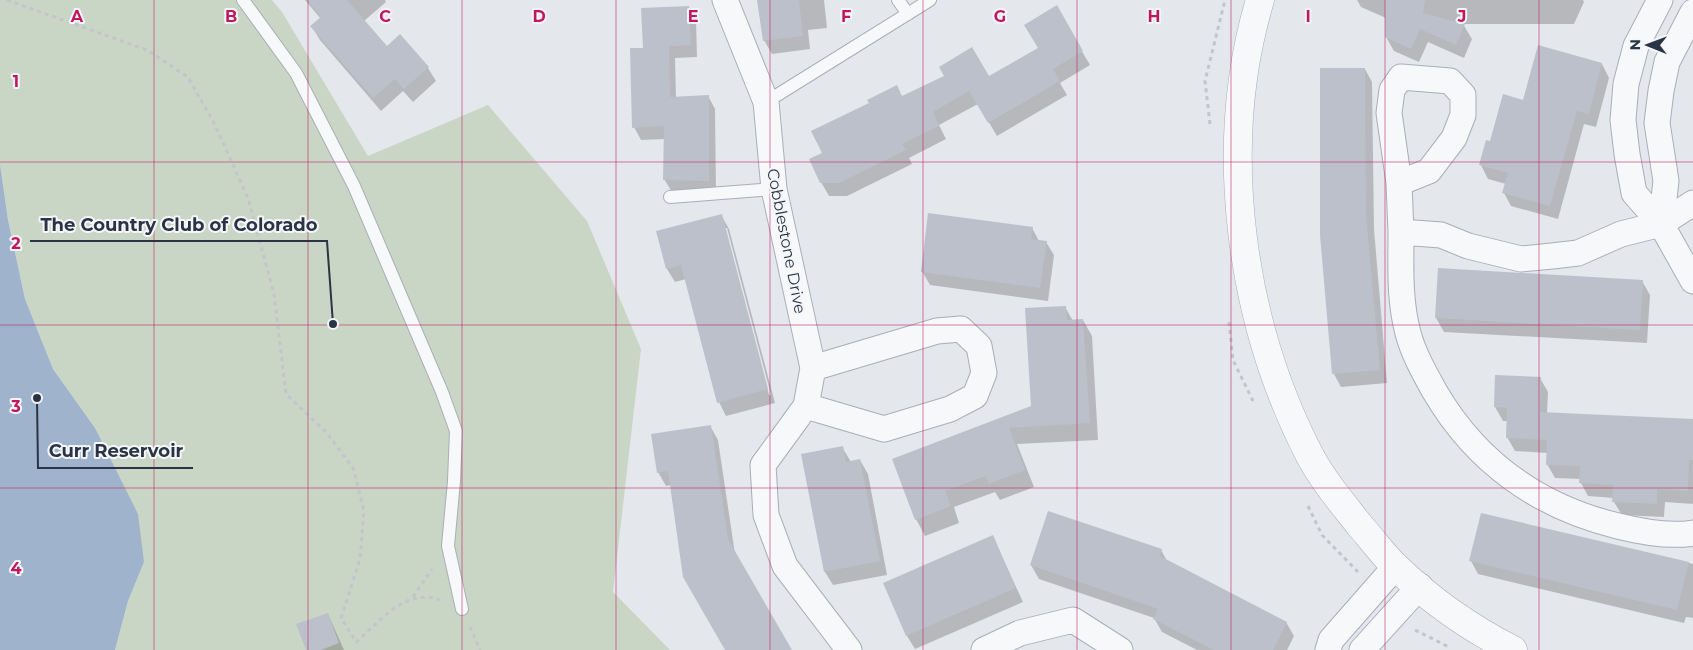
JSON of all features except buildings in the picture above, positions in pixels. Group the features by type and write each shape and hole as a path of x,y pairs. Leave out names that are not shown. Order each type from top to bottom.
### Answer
{"street":[{"name":"Cobblestone Drive","path":"725,0 766,102 774,189 813,368 806,406 763,465 766,515 785,566 849,650"},
{"path":"1260,0 1251,30 1242,98 1239,162 1241,222 1250,286 1264,344 1311,456 1336,497 1396,566 1478,632 1513,650"},
{"path":"1660,0 1636,46 1626,84 1623,120 1634,193 1661,224 1693,281"},
{"path":"1661,224 1666,181 1658,123 1661,91 1667,62 1693,12"},
{"path":"1400,184 1400,294 1409,335 1425,374 1447,412 1470,442 1499,468 1531,491 1564,509 1600,522 1635,530 1680,535 1693,533"},
{"path":"1401,232 1441,235 1468,246 1521,259 1578,253 1621,234 1661,224 1693,203"},
{"path":"806,406 884,429 950,408 975,396 984,374 978,346 961,328 937,331 813,368"},
{"path":"1328,650 1330,640 1396,566"},
{"path":"1362,650 1420,586"},
{"path":"984,650 1020,633 1073,620 1120,650"}],"lane":[{"path":"243,0 296,73 349,177 442,392 456,431 448,546 462,609"},
{"path":"898,0 908,14"},
{"path":"766,102 930,0"},
{"path":"670,197 774,189"}],"path":[{"path":"7,0 146,50 188,77 215,125 248,198 274,294 286,394 327,433 353,468 364,511 360,559 341,618 356,642 400,604 412,598 430,597 462,609 480,650"},
{"path":"412,598 448,546"}],"green space":[{"path":"0,0 272,0 282,12 368,156 488,105 587,221 641,349 613,592 670,650 115,650 128,601 144,562 95,428 53,369 25,299 8,220 0,164"}],"water":[{"path":"0,164 8,220 25,299 53,369 95,428 138,514 144,562 128,601 115,650 0,650"}],"place":[{"name":"The Country Club of Colorado","path":"333,324"},
{"name":"Curr Reservoir","path":"37,398"}]}
